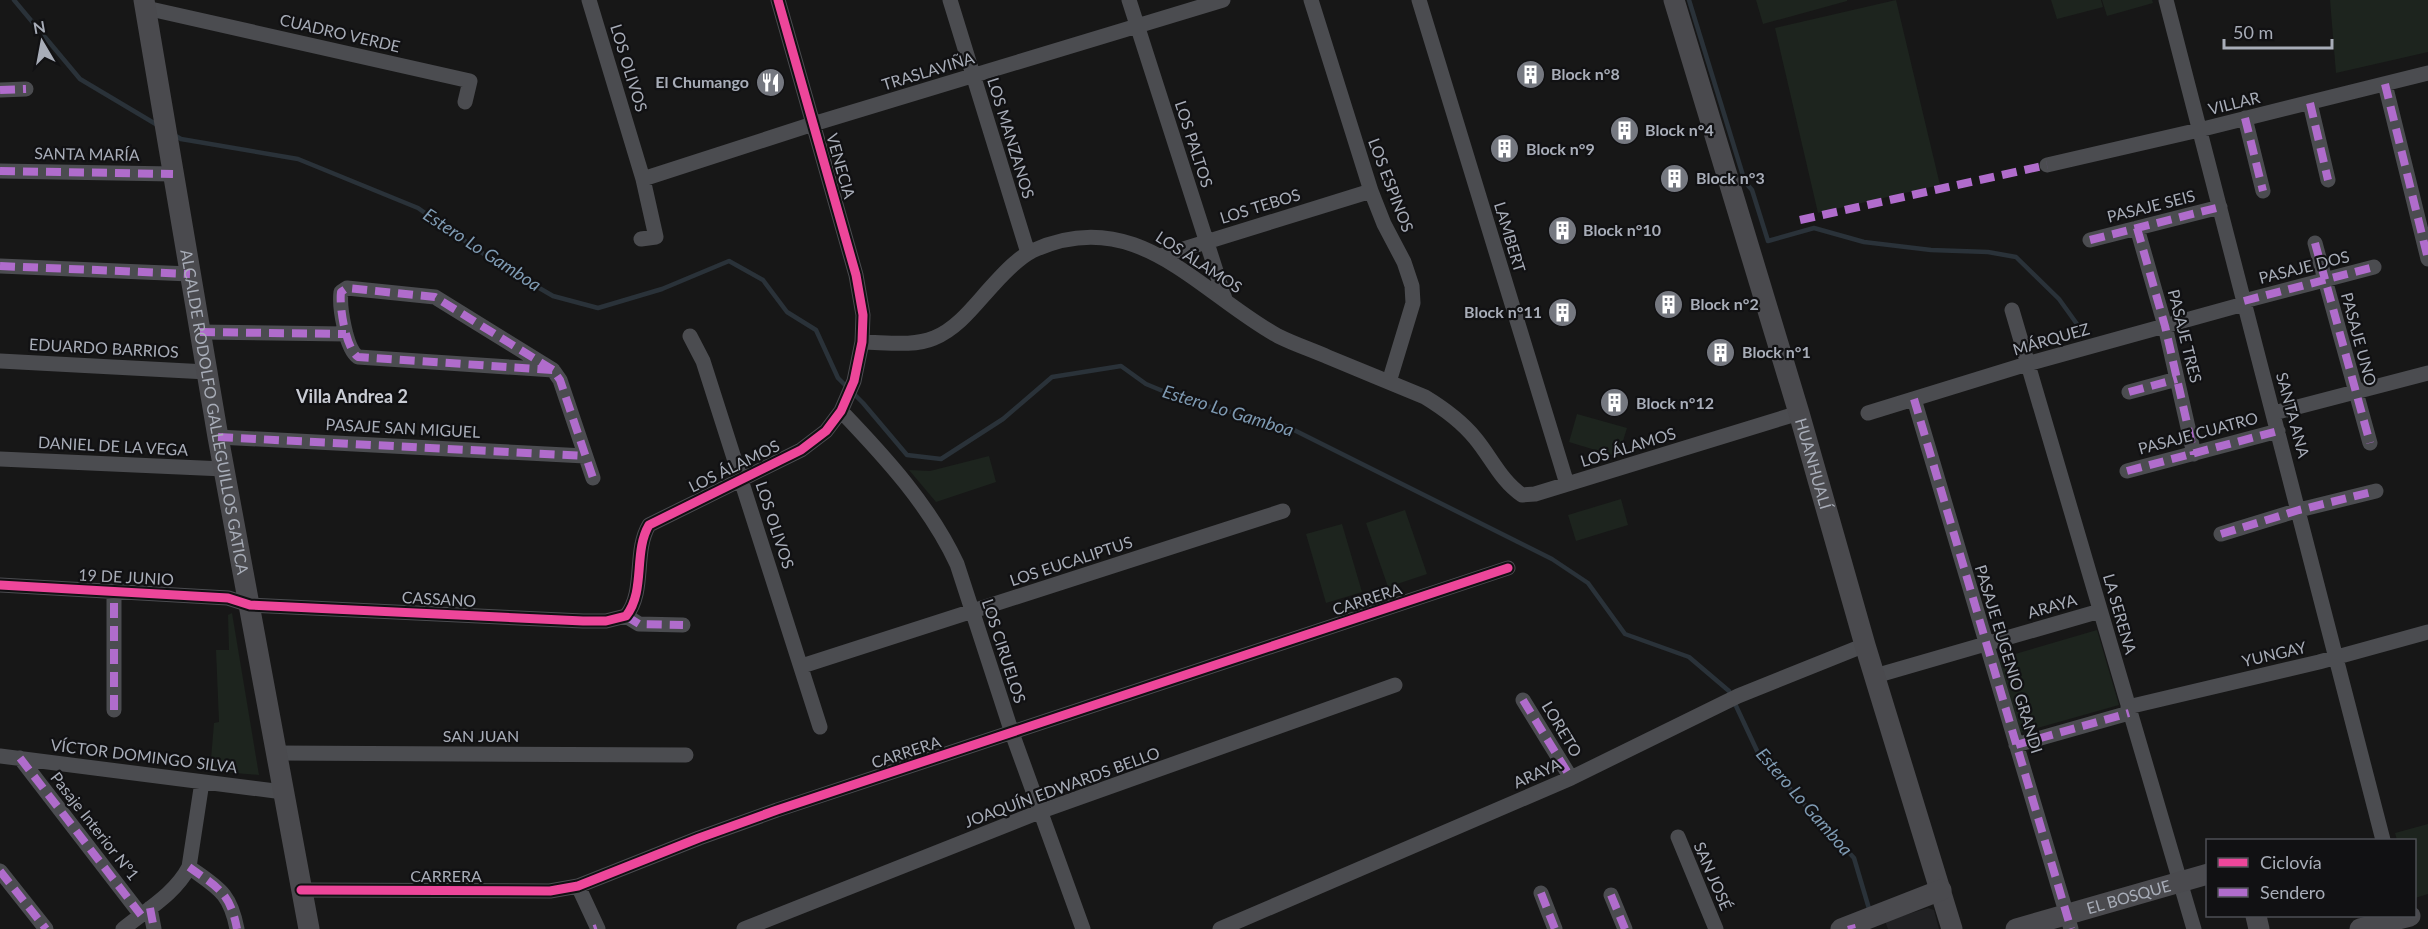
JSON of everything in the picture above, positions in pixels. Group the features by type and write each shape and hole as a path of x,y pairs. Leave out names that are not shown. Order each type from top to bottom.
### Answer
{"street":[{"name":"LOS OLIVOS","path":"589,0 643,179 656,237 641,239"},
{"name":"VENECIA","path":"778,0 856,275 863,315 862,342"},
{"name":"LOS MANZANOS","path":"950,0 1028,253"},
{"name":"LOS PALTOS","path":"1129,0 1225,299"},
{"name":"TRASLAVIÑA","path":"643,179 813,124 1223,0"},
{"name":"LOS ESPINOS","path":"1311,0 1371,191 1384,224 1404,262 1412,286 1413,303 1389,382"},
{"name":"LAMBERT","path":"1419,0 1567,484"},
{"name":"HUANHUALÍ","path":"1674,0 1799,413 1865,645 1952,929"},
{"name":"SANTA ANA","path":"2166,0 2383,839"},
{"name":"CUADRO VERDE","path":"145,4 470,81 465,102"},
{"name":"ALCALDE RODOLFO GALLEGUILLOS GATICA","path":"145,4 218,437 309,929"},
{"name":"VILLAR","path":"2047,165 2428,73"},
{"path":"2385,84 2428,260"},
{"path":"0,90 26,90"},
{"path":"2310,103 2328,180"},
{"path":"2245,118 2263,191"},
{"name":"SANTA MARÍA","path":"0,171 173,174"},
{"name":"LOS TEBOS","path":"1161,256 1371,191"},
{"name":"PASAJE SEIS","path":"2090,240 2220,207"},
{"name":"PASAJE TRES","path":"2138,228 2165,326 2194,454"},
{"name":"LOS ÁLAMOS","path":"626,615 635,600 643,535 649,525 801,450 826,431 844,407 855,381 862,342 915,342 934,338 955,325 1003,274 1028,253 1047,245 1095,237 1142,247 1161,256 1281,338 1425,397 1448,413 1474,437 1511,488 1522,495 1567,484 1799,413"},
{"name":"PASAJE UNO","path":"2316,243 2370,443"},
{"path":"0,266 190,274"},
{"name":"PASAJE DOS","path":"2244,303 2374,267"},
{"path":"553,370 358,357 351,351 346,334 341,292 347,288 435,297 553,370 560,381 593,478"},
{"name":"MÁRQUEZ","path":"1868,413 2027,364 2244,303"},
{"name":"LA SERENA","path":"2012,310 2194,929"},
{"path":"200,332 346,334"},
{"name":"LOS OLIVOS","path":"690,336 703,361 820,727"},
{"name":"EDUARDO BARRIOS","path":"0,361 207,372"},
{"path":"2274,413 2428,373"},
{"path":"2128,392 2177,379"},
{"name":"PASAJE EUGENIO GRANDI","path":"1914,399 2068,922"},
{"name":"LOS CIRUELOS","path":"844,407 908,484 945,538 957,564 1012,733 1083,929"},
{"name":"PASAJE CUATRO","path":"2127,471 2278,431"},
{"name":"PASAJE SAN MIGUEL","path":"218,437 585,456"},
{"name":"DANIEL DE LA VEGA","path":"0,459 224,470"},
{"path":"2221,534 2299,510 2376,491"},
{"name":"LOS EUCALIPTUS","path":"802,666 1282,511"},
{"name":"CARRERA","path":"301,890 550,891 578,886 777,810 1508,568"},
{"name":"19 DE JUNIO","path":"0,585 228,598 250,605"},
{"path":"114,592 114,710"},
{"name":"CASSANO","path":"250,605 583,621 606,621 626,615"},
{"name":"ARAYA","path":"1875,676 2100,611"},
{"path":"626,615 639,624 683,625"},
{"name":"YUNGAY","path":"2016,746 2129,710 2428,632"},
{"name":"ARAYA","path":"1220,929 1571,778 1738,696 1865,645"},
{"name":"JOAQUÍN EDWARDS BELLO","path":"744,929 1040,812 1395,685"},
{"name":"LORETO","path":"1523,700 1571,778"},
{"name":"SAN JUAN","path":"276,753 686,755"},
{"name":"VÍCTOR DOMINGO SILVA","path":"0,756 283,792"},
{"name":"Pasaje Interior Nº1","path":"20,758 145,912"},
{"path":"123,929 180,883 189,867 202,782"},
{"name":"SAN JOSÉ","path":"1678,837 1716,929"},
{"path":"189,867 224,893 233,908 237,929"},
{"path":"0,871 46,929"},
{"name":"EL BOSQUE","path":"2016,929 2068,922 2179,881 2206,874"},
{"path":"578,886 596,928"},
{"path":"1850,926 1941,890"},
{"path":"1541,893 1555,929"},
{"path":"1611,895 1625,929"},
{"path":"145,912 154,929"},
{"path":"2360,929 2407,918"}],"shaded area":[{"path":"1756,0 1847,0 1847,1 1763,24"},
{"path":"1896,0 1940,185 1818,213 1775,28"},
{"path":"2051,0 2101,0 2103,7 2057,19"},
{"path":"2102,0 2152,0 2153,3 2107,16"},
{"path":"2330,0 2428,0 2428,52 2336,73"},
{"path":"1577,414 1627,428 1618,457 1569,442"},
{"path":"989,456 996,482 936,502 909,470 930,471"},
{"path":"1621,499 1628,525 1576,541 1568,515"},
{"path":"1405,510 1427,574 1388,587 1366,523"},
{"path":"1342,524 1362,592 1326,603 1306,534"},
{"path":"232,613 259,775 210,771 214,723 219,722 216,650 229,650 228,615"},
{"path":"2097,630 2119,705 2020,733 1998,659"},
{"path":"2428,824 2428,894 2416,898 2416,839 2397,839 2395,833"},
{"path":"1928,908 1934,910 1939,929 1888,929 1885,921"}],"waterway":[{"name":"Estero Lo Gamboa","path":"14,0 80,79 159,126"},
{"path":"1689,0 1745,182 1752,190 1768,241 1814,228 1864,242 1931,250 1988,252 2016,257 2059,299 2082,331"},
{"name":"Estero Lo Gamboa","path":"174,135 181,139 298,159 418,208 498,264 553,296 598,308 662,289 729,261 763,280 787,312 816,330 838,378 863,403 907,455 941,459 1003,419 1052,377 1121,366 1146,384 1187,401 1286,426 1552,559 1588,583 1625,634 1689,657 1729,691 1759,755 1854,858 1870,912"}],"marked path":[{"path":"2385,84 2428,259"},
{"path":"0,90 26,89"},
{"path":"2310,103 2328,180"},
{"path":"2245,118 2263,191"},
{"path":"1800,220 2047,165"},
{"path":"0,171 173,174"},
{"path":"2090,240 2220,207"},
{"path":"2137,228 2165,326 2194,454"},
{"path":"2315,243 2370,443"},
{"path":"0,266 190,274"},
{"path":"2244,301 2374,267"},
{"path":"553,370 435,297 347,288 341,292 344,327 350,346 358,357 553,370 560,380 593,478"},
{"path":"200,332 346,334"},
{"path":"2129,392 2177,379"},
{"path":"1914,399 2071,929"},
{"path":"2127,471 2278,431"},
{"path":"218,437 585,456"},
{"path":"2221,534 2299,510 2376,491"},
{"path":"114,592 114,710"},
{"path":"626,616 639,624 683,625"},
{"path":"1523,700 1571,778"},
{"path":"2016,745 2129,713"},
{"path":"20,758 141,915"},
{"path":"189,867 221,892 231,907 237,929"},
{"path":"0,871 46,929"},
{"path":"1541,893 1555,929"},
{"path":"1611,895 1625,929"},
{"path":"150,908 154,929"},
{"path":"1851,925 1852,929"}],"cycle path":[{"path":"0,585 228,598 250,605 583,621 606,621 626,616 636,595 641,547 649,525 801,450 826,431 841,411 854,381 862,342 863,315 856,275 778,0"},
{"path":"301,890 550,891 578,886 777,810 1508,568"}],"place":[{"name":"Block n°8","path":"1530,74"},
{"name":"El Chumango","path":"770,82"},
{"name":"Block n°4","path":"1624,130"},
{"name":"Block n°9","path":"1505,149"},
{"name":"Block n°3","path":"1675,178"},
{"name":"Block n°10","path":"1562,230"},
{"name":"Block n°2","path":"1669,304"},
{"name":"Block n°11","path":"1563,312"},
{"name":"Block n°1","path":"1721,352"},
{"name":"Block n°12","path":"1615,403"}],"district":[{"name":"Villa Andrea 2","path":"352,397"}]}
